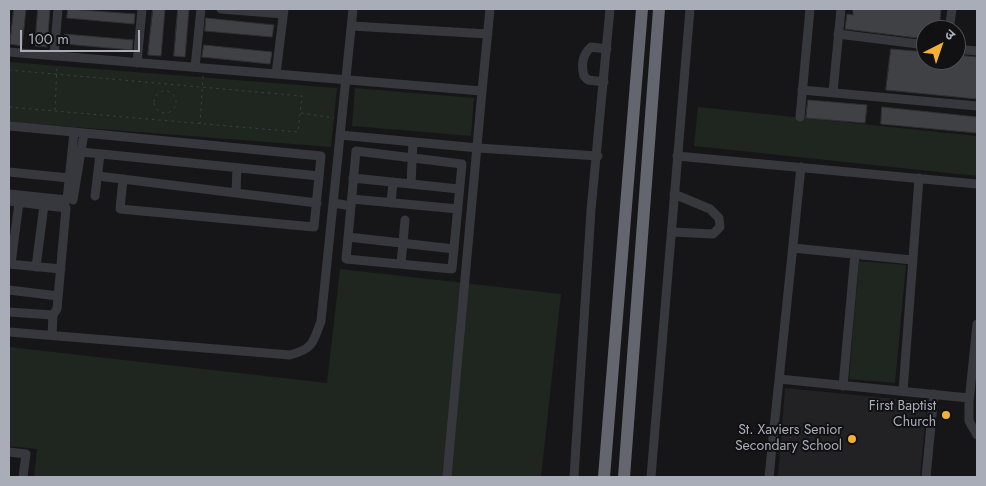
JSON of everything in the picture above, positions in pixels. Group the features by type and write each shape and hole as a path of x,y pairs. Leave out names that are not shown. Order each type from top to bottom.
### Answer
{"highway":[{"path":"604,477 642,9"},
{"path":"624,477 659,9"}],"street":[{"path":"56,56 58,9"},
{"path":"137,63 142,9"},
{"path":"200,68 201,9"},
{"path":"221,9 283,11 276,74"},
{"path":"9,332 290,355 306,351 315,339 321,321 353,9"},
{"path":"447,477 490,9"},
{"path":"574,477 592,210 610,9"},
{"path":"651,477 690,9"},
{"path":"800,117 810,9"},
{"path":"833,92 841,9"},
{"path":"352,26 488,34"},
{"path":"838,34 916,44"},
{"path":"604,82 588,80 584,76 583,60 585,52 591,47 607,49"},
{"path":"9,52 482,91"},
{"path":"802,90 977,106"},
{"path":"9,126 321,156 314,227 120,208 123,179"},
{"path":"73,200 76,152 74,132"},
{"path":"9,194 67,200 69,178 76,152 84,133"},
{"path":"340,135 478,148 598,156"},
{"path":"411,184 413,142"},
{"path":"356,151 462,164 452,269 346,259 354,178 356,151"},
{"path":"76,152 319,176"},
{"path":"95,196 100,154"},
{"path":"677,156 977,184"},
{"path":"769,477 801,167"},
{"path":"236,192 237,168"},
{"path":"9,172 69,178"},
{"path":"98,176 236,192 458,209"},
{"path":"354,178 459,189"},
{"path":"903,391 919,178"},
{"path":"392,203 393,182"},
{"path":"672,232 713,234 720,227 719,218 710,209 674,194"},
{"path":"9,201 66,208 57,308 53,316 52,335"},
{"path":"19,202 10,264 60,269"},
{"path":"36,267 44,205"},
{"path":"401,264 405,220"},
{"path":"348,237 454,249"},
{"path":"793,248 912,260"},
{"path":"843,386 855,254"},
{"path":"9,290 58,296"},
{"path":"9,312 53,316"},
{"path":"977,324 969,398 969,420 977,435"},
{"path":"779,380 969,398"},
{"path":"926,477 934,394"},
{"path":"9,452 26,454 23,477"}],"path":[{"path":"55,111 56,56"},
{"path":"200,68 203,87 200,124"},
{"path":"9,70 302,96 298,132 9,107"},
{"path":"167,91 168,84"},
{"path":"167,91 175,96 176,103 173,110 164,113 157,109 155,102 159,93 167,91"},
{"path":"163,121 164,113"},
{"path":"300,113 342,119"}],"shaded area":[{"path":"9,62 337,88 331,147 9,122"},
{"path":"355,88 474,98 471,136 352,126"},
{"path":"698,107 977,136 977,176 694,146"},
{"path":"859,261 906,265 895,383 849,379"},
{"path":"340,269 561,294 541,477 34,477 37,449 9,446 9,347 327,383"},
{"name":"St. Xaviers Senior Secondary School","path":"785,388 927,402 920,477 778,477"}],"building":[{"path":"14,9 26,9 22,46 10,44"},
{"path":"38,9 50,9 47,47 35,46"},
{"path":"68,9 135,14 134,24 67,18"},
{"path":"153,9 165,9 161,56 148,55"},
{"path":"178,9 189,9 185,57 174,56"},
{"path":"853,9 941,9 940,20 916,20 916,38 845,29 847,14 853,15"},
{"path":"206,18 274,25 272,37 205,31"},
{"path":"65,34 133,40 132,50 65,44"},
{"path":"204,45 272,52 270,64 202,57"},
{"path":"891,49 916,51 916,70 966,70 966,56 977,57 977,99 886,90"},
{"path":"808,100 867,105 865,123 806,118"},
{"path":"882,107 977,117 977,133 881,124"}],"place":[{"name":"First Baptist Church","path":"946,415"},
{"name":"St. Xaviers Senior Secondary School","path":"852,439"}]}
